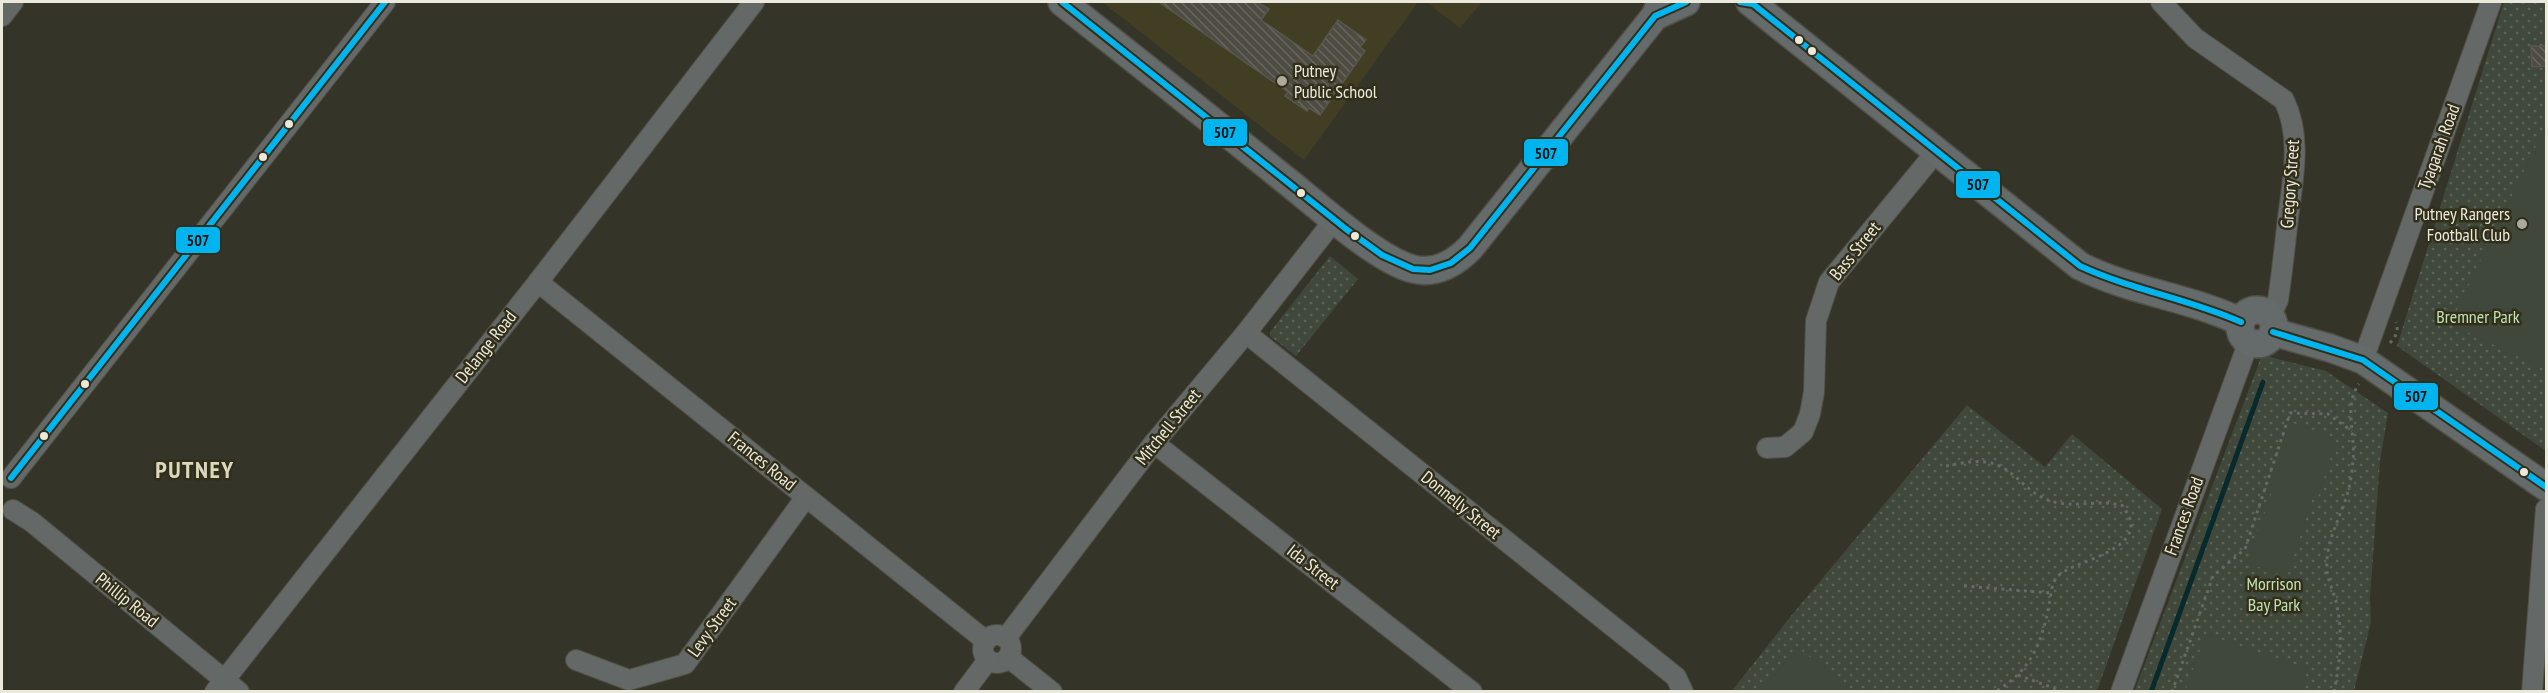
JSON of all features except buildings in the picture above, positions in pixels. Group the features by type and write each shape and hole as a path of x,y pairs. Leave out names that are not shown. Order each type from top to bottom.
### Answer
{"street":[{"path":"2,16 13,2"},
{"path":"7,514 16,504 18,490 6,476 385,2"},
{"name":"Delange Road","path":"226,688 754,2"},
{"path":"1062,2 1335,219 1395,264 1416,270 1434,270 1460,258 1490,224 1658,9 1686,2"},
{"path":"1748,2 2080,266 2117,283 2220,312 2258,328 2330,348 2363,360 2547,487"},
{"name":"Gregory Street","path":"2161,2 2195,38 2284,100 2290,113 2295,138 2295,161 2278,300 2258,328"},
{"name":"Tyagarah Road","path":"2363,360 2491,2"},
{"name":"Bass Street","path":"1767,448 1785,447 1803,432 1810,414 1814,392 1816,321 1829,282 1936,152"},
{"name":"Mitchell Street","path":"1007,648 1154,443 1246,333 1335,219"},
{"name":"Frances Road","path":"538,282 806,497 987,650"},
{"name":"Frances Road","path":"2121,692 2258,328"},
{"name":"Donnelly Street","path":"1246,333 1679,684"},
{"name":"Ida Street","path":"1154,443 1472,692"},
{"name":"Levy Street","path":"576,660 629,680 685,664 806,497"},
{"path":"2532,692 2547,509"},
{"name":"Phillip Road","path":"7,514 32,522 226,688"},
{"path":"964,692 998,635 1007,648 1052,692"}],"path":[{"path":"2334,692 2341,659 2342,634 2337,603 2327,572 2328,549 2330,536 2346,500 2354,458 2352,400 2356,388"},
{"path":"2172,692 2213,576 2245,549 2290,413 2328,414 2352,431"},
{"path":"1946,466 1972,460 1997,465 2031,493 2059,503 2109,501 2123,506 2131,521 2130,530 2111,551 2058,575 2051,592 2041,640 2030,662 2018,675 1995,692"},
{"path":"1964,586 2051,592"},
{"path":"2018,675 2064,692"}],"shaded area":[{"name":"Putney Public School","path":"1102,2 1418,2 1304,160"},
{"path":"1426,2 1482,2 1460,28"}],"green space":[{"name":"Bremner Park","path":"2504,2 2546,2 2546,451 2397,346"},
{"name":"Putney Rangers Football Club","path":"2546,125 2546,370 2450,324"},
{"path":"1330,256 1358,279 1296,356 1270,336 1270,332"},
{"name":"Morrison Bay Park","path":"2262,355 2326,371 2388,413 2380,461 2370,598 2371,622 2354,691 2134,692"},
{"path":"1967,405 2045,467 2072,434 2162,509 2097,691 1731,692 1791,616"},
{"path":"2290,422 2337,438 2317,500 2290,491 2312,500 2287,577 2247,563 2274,486 2269,484"},
{"path":"2206,634 2308,670 2300,691 2185,691"},
{"path":"1797,647 1854,691 1762,691"}],"waterway":[{"path":"2151,692 2263,382"}],"transit line":[{"name":"507","path":"11,478 385,2"},
{"name":"507","path":"1062,2 1346,229 1382,255 1413,269 1430,270 1451,263 1470,248 1655,16 1686,2"},
{"name":"507","path":"1740,2 1753,4 2080,266 2120,282 2241,322"},
{"name":"507","path":"2273,332 2363,360 2546,487"}],"place":[{"name":"Putney Public School","path":"1282,81"},
{"name":"Putney Rangers Football Club","path":"2522,224"}],"district":[{"name":"PUTNEY","path":"195,470"}]}
